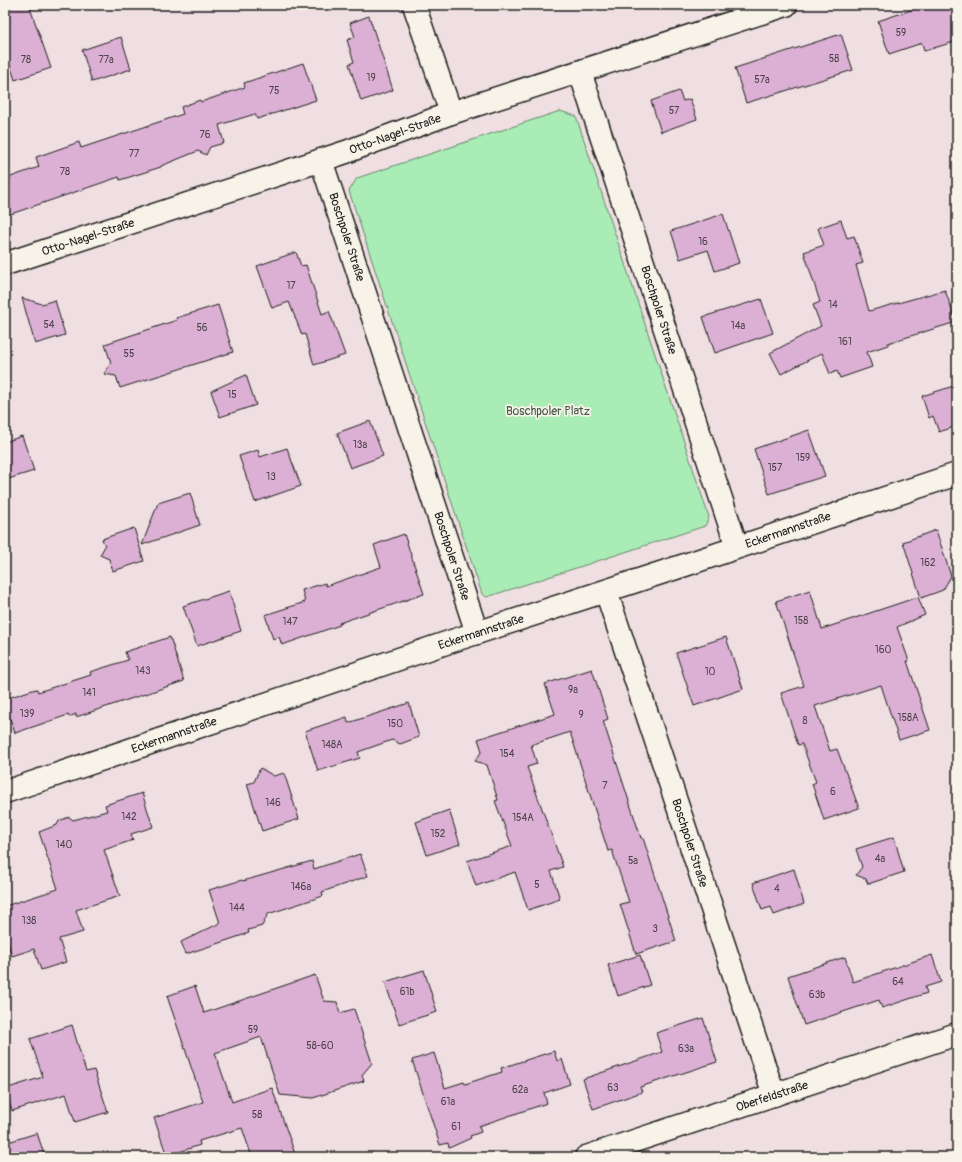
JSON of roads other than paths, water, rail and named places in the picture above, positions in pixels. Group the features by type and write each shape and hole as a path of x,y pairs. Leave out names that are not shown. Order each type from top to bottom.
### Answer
{"street":[{"path":"414,5 451,113"},
{"name":"Otto-Nagel-Straße","path":"5,264 321,160 451,113 786,5"},
{"name":"Boschpoler Straße","path":"580,72 737,547"},
{"name":"Boschpoler Straße","path":"321,160 478,633"},
{"name":"Eckermannstraße","path":"5,792 957,474"},
{"name":"Boschpoler Straße","path":"606,591 774,1095"},
{"name":"Oberfeldstraße","path":"586,1157 957,1034"}],"park label":[{"name":"Boschpoler Platz","path":"548,411"}]}
